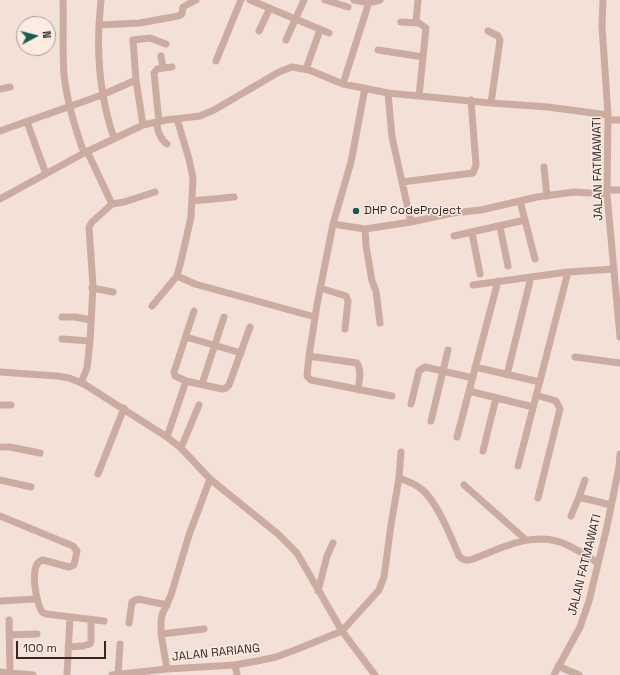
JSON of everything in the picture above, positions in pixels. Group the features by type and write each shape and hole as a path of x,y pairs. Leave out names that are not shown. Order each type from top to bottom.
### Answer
{"street":[{"path":"63,0 64,75 75,130 112,204"},
{"path":"101,0 98,63 102,95 114,138"},
{"path":"99,25 140,23 178,16 182,14 183,7 196,0"},
{"path":"216,61 241,0"},
{"path":"250,0 329,33"},
{"path":"286,40 304,0"},
{"path":"325,0 348,7"},
{"path":"354,0 369,2 380,0"},
{"path":"416,22 418,0"},
{"name":"JALAN FATMAWATI","path":"603,0 602,26 608,118 607,192 614,269 618,294 620,337"},
{"path":"343,84 369,2"},
{"path":"259,31 270,8"},
{"path":"401,22 416,22 422,24 426,28 419,96"},
{"path":"306,69 320,30"},
{"path":"488,31 498,36 500,40 491,103"},
{"path":"143,125 136,80 133,40 150,38 166,44"},
{"path":"378,50 423,57"},
{"path":"161,56 162,68"},
{"path":"167,144 161,138 157,122 154,73 157,69 172,67"},
{"path":"0,189 1,199 114,138 143,125 177,118 200,116 214,110 268,78 292,67 306,69 343,84 388,93 548,107 620,120"},
{"path":"0,131 102,95 136,80"},
{"path":"0,89 10,87"},
{"path":"365,88 351,162 333,224 320,288 307,373 310,379 392,396"},
{"path":"388,93 392,137 411,222"},
{"path":"402,182 474,173 476,165 470,100"},
{"path":"152,306 177,276 182,261 191,217 193,172 177,118"},
{"path":"28,122 46,174"},
{"path":"544,167 547,196"},
{"path":"333,224 365,228 411,222 453,213 481,210 547,196 574,192 607,192 620,190"},
{"path":"81,383 87,368 90,341 92,288 89,227 92,222 112,204 124,202 155,192"},
{"path":"192,201 234,197"},
{"path":"520,201 535,259"},
{"path":"454,236 500,227 525,220"},
{"path":"500,227 508,266"},
{"path":"365,228 366,246 372,281 376,291 380,323"},
{"path":"472,233 480,274"},
{"path":"473,285 568,272 614,269"},
{"path":"518,466 568,272"},
{"path":"177,276 195,284 315,317"},
{"path":"507,375 531,277"},
{"path":"457,437 498,281"},
{"path":"92,288 113,292"},
{"path":"320,288 346,296 348,301 345,329"},
{"path":"194,311 174,374 175,376 186,381 222,389 227,388 250,327"},
{"path":"62,317 75,317 91,320"},
{"path":"202,384 224,317"},
{"path":"186,337 241,353"},
{"path":"62,339 90,341"},
{"path":"431,421 448,350"},
{"path":"309,356 357,363 360,373 358,390"},
{"path":"575,357 620,362"},
{"path":"410,404 419,371 425,366 473,378"},
{"path":"475,368 540,382"},
{"path":"0,372 57,376 69,378 81,383 124,408 182,448 210,479 283,539 299,557 342,630 375,675"},
{"path":"167,437 186,381"},
{"path":"469,391 533,407"},
{"path":"536,395 556,401 560,409 538,498"},
{"path":"483,451 496,398"},
{"path":"0,405 11,405"},
{"path":"182,448 198,405"},
{"path":"98,474 124,408"},
{"path":"0,447 10,447 40,453"},
{"path":"342,630 379,590 384,577 399,478 401,452"},
{"name":"JALAN FATMAWATI","path":"554,675 574,641 594,582 619,467 620,454"},
{"path":"399,478 420,488 428,496 440,515 459,556 462,559 473,559 525,539 545,539 554,540 564,544 598,563"},
{"path":"167,669 161,634 161,622 171,595 189,535 210,479"},
{"path":"0,480 31,487"},
{"path":"570,516 585,480"},
{"path":"464,485 525,539"},
{"path":"579,497 611,505"},
{"path":"0,516 73,546 77,550 74,565 71,567 43,560 39,560 36,564 34,574 36,599 42,612 46,614 104,621"},
{"path":"318,591 332,542"},
{"path":"0,601 36,599"},
{"path":"129,623 132,602 134,600 138,599 167,605"},
{"path":"67,675 70,617"},
{"path":"9,620 10,673"},
{"path":"68,647 90,644 91,620"},
{"path":"161,634 204,628"},
{"name":"JALAN RARIANG","path":"112,675 141,674 167,669 235,665 276,657 342,630"},
{"path":"9,635 37,634"},
{"path":"118,675 120,644"},
{"path":"235,665 237,675"},
{"path":"558,666 579,675"},
{"path":"0,672 33,675"}],"place":[{"name":"DHP CodeProject","path":"356,211"}]}
